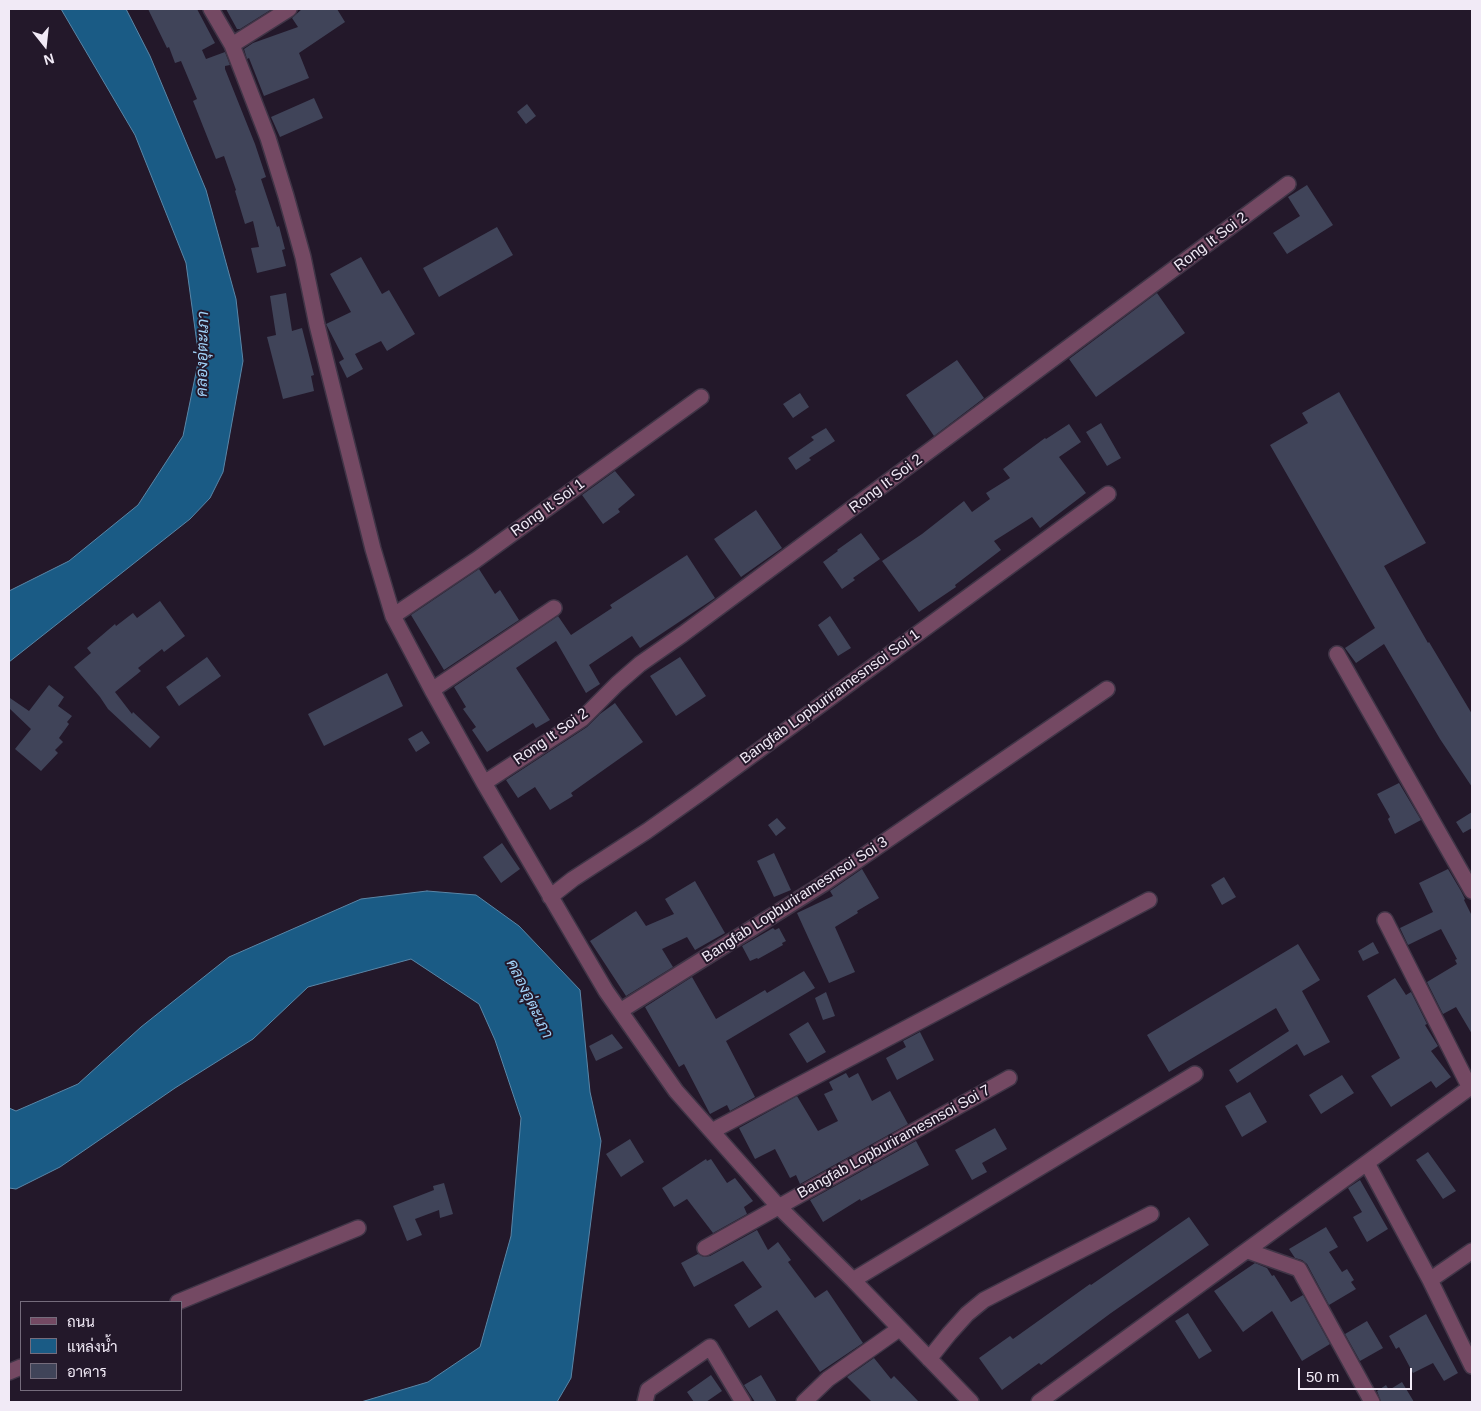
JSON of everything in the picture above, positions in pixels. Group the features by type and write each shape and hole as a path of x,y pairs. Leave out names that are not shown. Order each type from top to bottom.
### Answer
{"street":[{"path":"211,9 232,45 268,138 303,257 317,324 373,549 394,616 432,690 606,991 676,1091 778,1206 853,1280 971,1402"},
{"path":"232,45 289,9"},
{"name":"Rong It Soi 2","path":"484,782 582,719 640,664 699,623 1288,184"},
{"name":"Rong It Soi 1","path":"394,616 476,560 701,398"},
{"name":"Bangfab Lopburiramesnsoi Soi 1","path":"550,897 710,786 1108,494"},
{"path":"432,690 554,608"},
{"path":"1337,654 1472,891"},
{"name":"Bangfab Lopburiramesnsoi Soi 3","path":"620,1011 823,884 1107,688"},
{"path":"712,1131 1150,900"},
{"path":"1039,1402 1471,1087 1385,920"},
{"path":"853,1280 1195,1074"},
{"name":"Bangfab Lopburiramesnsoi Soi 7","path":"704,1248 1009,1078"},
{"path":"1367,1163 1430,1280 1472,1366"},
{"path":"929,1359 948,1334 984,1300 1151,1214"},
{"path":"180,1301 358,1228"},
{"path":"1248,1251 1299,1269 1372,1402"},
{"path":"1430,1280 1472,1251"},
{"path":"804,1402 828,1380 899,1329"},
{"path":"645,1402 648,1390 710,1347 744,1402"}],"water":[{"name":"คลองอุ่ตะเภา","path":"61,9 126,9 150,56 206,190 236,299 243,361 223,472 210,498 190,519 9,662 9,591 69,561 138,505 183,436 199,358 186,263 135,135"},
{"name":"คลองอุ่ตะเภา","path":"427,891 476,895 519,926 580,990 590,1092 601,1141 571,1378 557,1402 361,1402 428,1382 480,1347 511,1236 521,1118 495,1040 479,1004 411,959 308,987 253,1039 175,1088 60,1167 16,1189 9,1188 9,1108 16,1111 78,1084 141,1027 229,957 361,899"}],"building":[{"path":"148,9 197,9 215,43 202,50 206,59 225,52 230,65 225,66 225,69 266,177 261,179 277,227 279,226 285,249 282,250 286,266 257,273 251,248 259,247 253,221 245,224 224,156 216,159 193,101 197,99 181,61 175,63 169,47 167,48"},
{"path":"226,9 272,9 237,29"},
{"path":"302,9 337,9 345,22 299,53 309,78 264,96 244,49 253,43 298,27 292,18"},
{"path":"314,98 323,118 280,137 271,117"},
{"path":"527,104 536,116 526,124 517,112"},
{"path":"1307,185 1333,225 1287,254 1273,233 1300,216 1288,197"},
{"path":"497,227 513,255 439,297 423,268"},
{"path":"361,257 382,294 389,290 415,334 387,351 381,341 355,354 363,369 347,378 339,362 344,359 326,324 351,312 330,274"},
{"path":"286,293 292,331 302,328 314,375 311,376 314,391 283,399 267,337 276,335 270,296"},
{"path":"1157,293 1185,333 1096,397 1069,359"},
{"path":"957,360 984,398 934,436 906,395"},
{"path":"1339,392 1426,543 1384,566 1428,643 1472,714 1472,787 1440,739 1384,644 1356,663 1345,648 1375,628 1270,445 1308,423 1302,413"},
{"path":"800,393 809,407 793,418 783,404"},
{"path":"1101,423 1121,458 1107,466 1086,432"},
{"path":"1069,424 1081,442 1059,457 1086,493 1040,528 1032,517 994,541 1001,550 955,585 956,587 919,612 882,561 922,534 964,501 972,512 990,499 986,493 1010,478 1003,469 1045,438"},
{"path":"826,428 835,441 809,458 811,460 796,470 788,458 814,440 811,437"},
{"path":"615,471 635,495 618,509 620,512 603,524 582,495"},
{"path":"756,510 782,548 741,577 714,539"},
{"path":"861,533 880,559 853,578 855,580 842,589 823,562"},
{"path":"687,555 715,598 640,648 632,636 589,665 600,684 586,693 556,641 516,668 550,720 536,728 533,723 487,752 472,730 476,727 463,709 466,707 454,687 558,616 571,635 612,608 610,605"},
{"path":"479,569 495,594 500,590 519,620 444,670 411,615"},
{"path":"160,601 185,636 164,652 162,649 138,668 141,671 115,692 132,714 133,712 160,737 150,748 108,709 74,667 91,653 87,648 115,624 116,626 133,613 137,618"},
{"path":"830,616 851,648 838,656 818,625"},
{"path":"207,657 221,676 179,706 166,687"},
{"path":"680,657 706,696 676,716 650,676"},
{"path":"387,673 403,706 324,746 308,714"},
{"path":"49,685 64,697 58,706 72,716 59,738 63,742 55,750 58,753 41,771 15,749 31,729 9,708 9,699 29,711"},
{"path":"615,703 643,742 571,793 573,796 550,810 535,787 518,798 506,780 587,727"},
{"path":"422,731 430,743 416,752 408,739"},
{"path":"1399,783 1421,820 1395,834 1388,819 1390,817 1377,794"},
{"path":"1472,812 1472,828 1463,833 1456,822"},
{"path":"777,818 786,828 776,836 768,825"},
{"path":"502,843 520,869 501,883 483,857"},
{"path":"774,853 791,890 774,897 757,861"},
{"path":"862,869 879,898 835,927 855,972 829,983 797,913 833,896 830,891"},
{"path":"1448,869 1461,891 1472,916 1472,1034 1456,1007 1443,1014 1427,982 1457,964 1455,960 1457,959 1441,929 1408,945 1400,928 1433,912 1419,883"},
{"path":"1224,877 1236,897 1222,905 1211,885"},
{"path":"695,881 725,933 695,950 687,937 662,949 673,967 626,996 590,941 636,911 646,926 674,914 665,899"},
{"path":"773,928 775,930 779,928 786,941 782,943 783,945 758,959 750,961 742,946"},
{"path":"1373,942 1379,953 1363,961 1358,951"},
{"path":"1298,944 1320,980 1302,991 1330,1042 1304,1056 1297,1044 1237,1083 1229,1070 1289,1031 1276,1008 1169,1072 1147,1035"},
{"path":"804,971 815,988 726,1041 755,1097 730,1111 727,1105 710,1114 684,1064 679,1067 645,1007 692,977 716,1019 765,990 767,993"},
{"path":"1395,978 1406,995 1411,992 1427,1024 1425,1025 1438,1046 1431,1051 1451,1077 1436,1088 1431,1081 1391,1107 1371,1076 1400,1058 1367,996"},
{"path":"826,992 835,1016 823,1020 815,998"},
{"path":"808,1022 826,1052 807,1063 789,1034"},
{"path":"920,1032 934,1060 897,1080 886,1058 906,1047 903,1041"},
{"path":"612,1034 623,1048 596,1061 589,1046"},
{"path":"846,1073 849,1078 858,1073 872,1101 890,1091 908,1124 800,1184 796,1175 790,1178 775,1149 755,1159 739,1128 797,1096 818,1131 838,1121 824,1094 833,1090 829,1082"},
{"path":"1342,1075 1354,1093 1321,1114 1309,1095"},
{"path":"1250,1092 1267,1122 1242,1137 1225,1106"},
{"path":"995,1128 1007,1149 982,1163 987,1172 972,1180 955,1150"},
{"path":"630,1139 644,1162 621,1177 606,1154"},
{"path":"916,1141 929,1165 861,1201 860,1199 823,1222 810,1200"},
{"path":"1428,1152 1456,1191 1443,1199 1416,1160"},
{"path":"706,1159 707,1161 711,1159 727,1183 735,1178 753,1201 744,1207 747,1214 713,1233 687,1199 674,1207 662,1188"},
{"path":"1360,1180 1388,1229 1367,1242 1353,1217 1362,1212 1348,1188"},
{"path":"444,1183 453,1214 440,1218 439,1210 415,1219 422,1235 407,1241 393,1206 434,1190 433,1186"},
{"path":"1189,1217 1209,1245 1111,1313 1041,1365 1039,1363 1002,1390 979,1358 1010,1336 1013,1339"},
{"path":"1326,1227 1338,1247 1329,1252 1342,1272 1347,1269 1354,1280 1351,1282 1356,1289 1329,1305 1307,1264 1295,1258 1289,1249"},
{"path":"757,1230 768,1250 778,1242 791,1260 788,1262 815,1298 827,1290 863,1343 820,1372 777,1310 749,1328 734,1305 762,1287 743,1261 694,1287 681,1263 698,1254 704,1257 710,1256"},
{"path":"1255,1263 1267,1268 1272,1276 1274,1275 1291,1302 1303,1295 1330,1344 1302,1361 1272,1311 1243,1332 1214,1291"},
{"path":"1188,1313 1212,1351 1199,1359 1175,1321"},
{"path":"1426,1314 1458,1373 1444,1381 1433,1363 1413,1373 1399,1347 1396,1349 1389,1336"},
{"path":"1367,1321 1383,1348 1360,1361 1345,1334"},
{"path":"874,1358 891,1379 894,1376 919,1402 872,1402 847,1377"},
{"path":"711,1375 722,1391 706,1402 694,1402 687,1392"},
{"path":"761,1375 777,1402 755,1402 744,1385"},
{"path":"1402,1382 1414,1402 1381,1402 1377,1391 1386,1385 1389,1390"}]}
